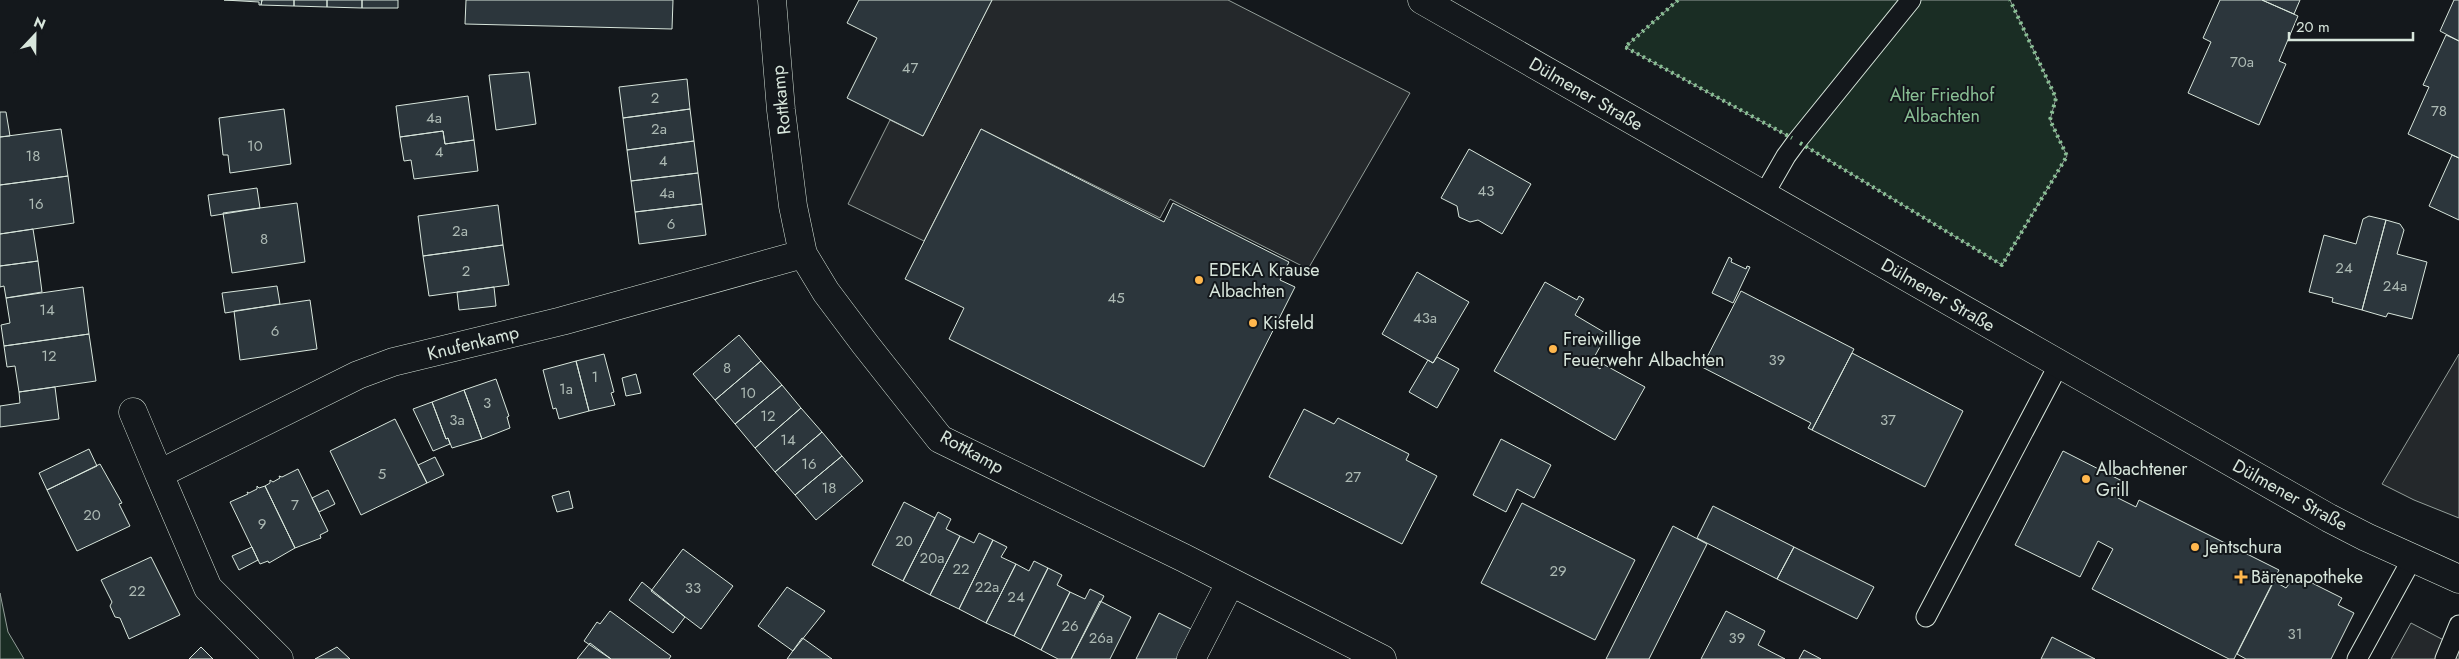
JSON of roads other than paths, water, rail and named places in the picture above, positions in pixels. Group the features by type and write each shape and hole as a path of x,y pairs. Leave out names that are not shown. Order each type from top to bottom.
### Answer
{"street":[{"name":"Rottkamp","path":"772,0 782,120 793,206 803,254 826,292 864,344 940,439 1184,558 1382,659"},
{"name":"Dülmener Straße","path":"1422,0 2345,527 2459,579"},
{"name":"Knufenkamp","path":"158,474 358,375 393,362 562,321 803,254"},
{"path":"134,412 158,474 208,588 279,659"},
{"path":"1191,659 1230,583"}],"lane":[{"path":"1763,196 1797,141 1911,0"},
{"path":"1926,617 2059,364"},
{"path":"2357,659 2412,558"},
{"path":"2444,659 2459,624"}],"place":[{"name":"EDEKA Krause Albachten","path":"1199,280"},
{"name":"Kisfeld","path":"1253,323"},
{"name":"Freiwillige Feuerwehr Albachten","path":"1553,349"},
{"name":"Albachtener Grill","path":"2086,479"},
{"name":"Jentschura","path":"2195,547"},
{"name":"Bärenapotheke","path":"2241,577"}],"park label":[{"name":"Alter Friedhof Albachten","path":"1942,105"}]}
